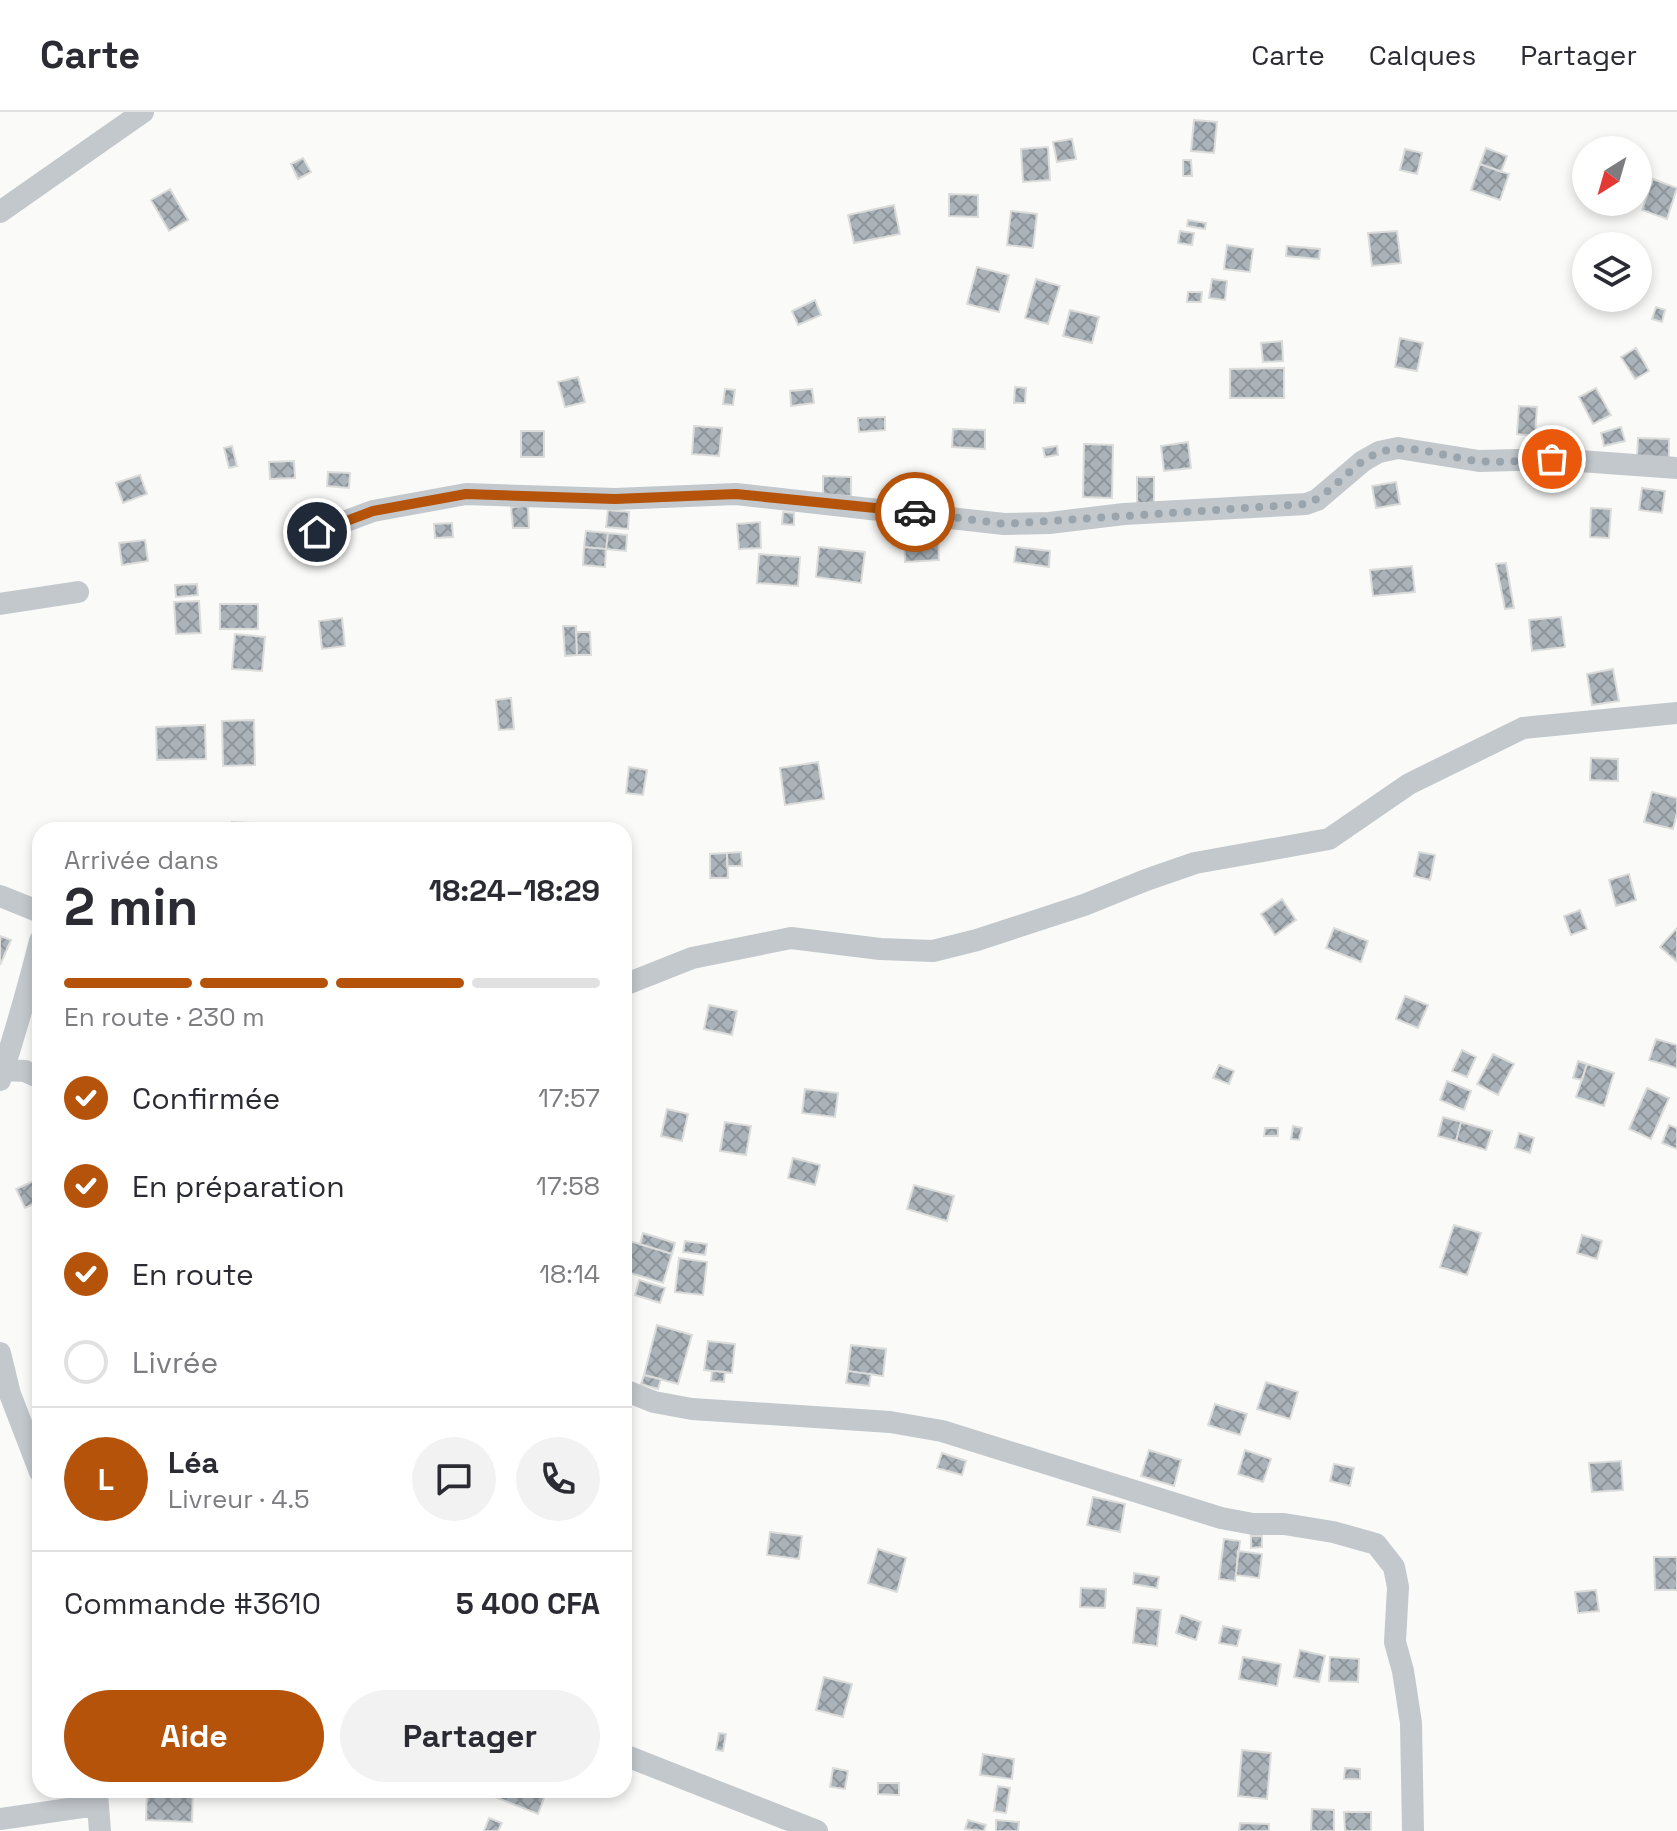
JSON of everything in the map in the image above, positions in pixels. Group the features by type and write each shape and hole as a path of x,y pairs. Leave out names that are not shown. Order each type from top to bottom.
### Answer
{"street":[{"path":"0,212 143,112"},
{"path":"317,532 373,511 466,494 615,499 736,494 1004,524 1306,504 1317,500 1363,461 1379,452 1398,448 1479,461 1552,459 1677,468"},
{"path":"0,604 78,592"},
{"path":"632,982 692,958 791,938 880,949 933,951 977,940 1084,905 1195,863 1329,839 1409,784 1523,728 1677,713"},
{"path":"0,896 32,909"},
{"path":"32,967 26,999 2,1075 25,1071 32,1074"},
{"path":"0,1353 5,1391 32,1453"},
{"path":"632,1393 654,1402 692,1409 890,1422 942,1431 1221,1518 1321,1530 1376,1544 1394,1567 1398,1587 1395,1642 1411,1723 1413,1831"},
{"path":"632,1758 817,1831"},
{"path":"0,1819 97,1798 100,1831"}],"building":[{"path":"1194,120 1217,122 1214,153 1191,151"},
{"path":"1072,139 1076,159 1057,162 1053,142"},
{"path":"1048,147 1050,180 1023,182 1021,149"},
{"path":"1486,148 1507,156 1501,172 1480,164"},
{"path":"1405,149 1422,153 1417,174 1400,170"},
{"path":"303,158 311,172 298,179 291,164"},
{"path":"1183,160 1191,160 1192,176 1183,176"},
{"path":"1480,164 1509,174 1500,200 1471,190"},
{"path":"1653,179 1677,188 1667,219 1652,214"},
{"path":"170,189 188,220 169,231 151,200"},
{"path":"949,194 978,195 978,217 949,216"},
{"path":"894,205 900,234 854,243 848,215"},
{"path":"1011,211 1037,214 1033,248 1007,245"},
{"path":"1188,220 1206,223 1205,229 1187,226"},
{"path":"1180,231 1194,233 1192,245 1178,243"},
{"path":"1397,231 1401,263 1372,266 1368,233"},
{"path":"1227,245 1253,249 1250,272 1224,269"},
{"path":"1287,246 1320,249 1319,259 1286,256"},
{"path":"977,267 1009,275 999,312 967,304"},
{"path":"1036,279 1060,286 1048,324 1025,318"},
{"path":"1212,279 1227,281 1225,300 1209,298"},
{"path":"1188,292 1202,292 1201,302 1187,302"},
{"path":"815,300 821,315 798,325 792,311"},
{"path":"1656,307 1665,310 1662,322 1652,319"},
{"path":"1070,310 1099,317 1092,343 1063,336"},
{"path":"1400,338 1423,343 1417,371 1395,367"},
{"path":"1282,341 1283,361 1263,362 1261,343"},
{"path":"1636,348 1649,371 1635,379 1621,357"},
{"path":"1284,368 1284,398 1230,398 1230,369"},
{"path":"578,377 585,402 565,407 558,382"},
{"path":"1015,387 1026,388 1025,403 1014,403"},
{"path":"1596,388 1611,415 1593,424 1579,397"},
{"path":"725,389 735,390 733,405 723,404"},
{"path":"812,389 814,403 791,406 790,391"},
{"path":"1519,406 1537,407 1535,436 1517,434"},
{"path":"885,417 885,430 859,432 858,418"},
{"path":"694,426 722,428 719,456 692,454"},
{"path":"1621,427 1625,441 1604,446 1601,433"},
{"path":"953,429 985,430 985,449 952,447"},
{"path":"521,431 544,431 544,457 521,457"},
{"path":"1638,438 1669,439 1669,459 1637,457"},
{"path":"1188,442 1191,468 1164,471 1161,446"},
{"path":"1084,444 1113,445 1112,498 1083,497"},
{"path":"232,446 237,466 229,468 224,448"},
{"path":"1057,446 1058,455 1045,457 1043,448"},
{"path":"294,461 295,478 270,479 269,462"},
{"path":"328,472 350,473 349,488 327,486"},
{"path":"140,475 147,494 123,503 116,483"},
{"path":"823,476 851,477 851,496 823,495"},
{"path":"1137,477 1154,477 1154,504 1137,504"},
{"path":"1396,482 1400,504 1376,508 1372,486"},
{"path":"1642,488 1665,491 1662,513 1639,510"},
{"path":"528,506 529,528 513,528 511,507"},
{"path":"1591,508 1611,509 1609,538 1590,537"},
{"path":"608,510 629,512 628,529 606,527"},
{"path":"783,512 794,513 794,525 782,524"},
{"path":"760,522 761,548 739,549 737,524"},
{"path":"452,523 453,537 435,538 434,524"},
{"path":"586,531 608,533 606,549 584,547"},
{"path":"608,533 627,535 626,551 606,549"},
{"path":"938,534 939,560 905,562 904,536"},
{"path":"145,540 148,561 122,565 119,543"},
{"path":"584,547 606,549 605,567 583,565"},
{"path":"819,547 865,552 861,583 816,577"},
{"path":"1016,547 1050,551 1049,567 1014,562"},
{"path":"759,554 800,557 798,586 757,583"},
{"path":"1506,563 1514,608 1505,609 1496,564"},
{"path":"1412,566 1415,592 1373,596 1370,570"},
{"path":"197,584 198,595 176,597 175,585"},
{"path":"199,601 201,633 176,634 174,602"},
{"path":"220,604 258,604 258,629 220,629"},
{"path":"1561,617 1565,647 1532,651 1529,620"},
{"path":"342,618 345,646 322,649 319,621"},
{"path":"563,626 576,626 577,655 565,656"},
{"path":"576,632 590,632 591,655 577,655"},
{"path":"235,634 265,637 262,671 232,669"},
{"path":"1613,669 1619,701 1592,705 1587,674"},
{"path":"511,698 514,729 499,730 496,700"},
{"path":"254,720 255,765 223,766 222,721"},
{"path":"205,725 206,759 157,760 156,727"},
{"path":"1591,758 1618,759 1618,781 1590,780"},
{"path":"818,762 824,799 785,805 780,768"},
{"path":"629,767 647,770 643,795 626,793"},
{"path":"1652,792 1677,798 1673,829 1644,822"},
{"path":"741,852 742,866 727,866 727,853"},
{"path":"1419,852 1435,855 1430,880 1414,876"},
{"path":"727,853 728,878 710,878 710,854"},
{"path":"1629,874 1636,900 1616,906 1609,880"},
{"path":"1282,899 1296,920 1275,935 1261,914"},
{"path":"1580,910 1587,929 1571,935 1564,916"},
{"path":"1334,928 1368,941 1361,962 1326,948"},
{"path":"1677,928 1677,962 1660,947"},
{"path":"0,936 11,940 0,965"},
{"path":"1405,996 1428,1005 1418,1028 1396,1019"},
{"path":"709,1005 737,1011 732,1035 704,1029"},
{"path":"1656,1039 1677,1045 1677,1068 1649,1060"},
{"path":"1462,1050 1476,1057 1467,1077 1452,1071"},
{"path":"1493,1054 1514,1064 1498,1095 1477,1084"},
{"path":"1578,1061 1587,1064 1582,1080 1573,1078"},
{"path":"1587,1064 1614,1073 1604,1106 1576,1097"},
{"path":"1219,1065 1234,1071 1229,1084 1213,1078"},
{"path":"1447,1081 1471,1091 1464,1110 1440,1100"},
{"path":"1647,1088 1669,1098 1651,1139 1629,1129"},
{"path":"805,1089 838,1093 835,1117 802,1113"},
{"path":"667,1109 688,1114 682,1141 661,1136"},
{"path":"1443,1117 1461,1122 1456,1141 1438,1136"},
{"path":"725,1122 751,1126 746,1155 720,1151"},
{"path":"1461,1122 1492,1131 1486,1150 1456,1141"},
{"path":"1669,1125 1677,1128 1677,1149 1662,1143"},
{"path":"1293,1126 1302,1128 1299,1140 1291,1139"},
{"path":"1265,1128 1278,1128 1278,1136 1264,1136"},
{"path":"1519,1133 1534,1138 1530,1153 1515,1148"},
{"path":"793,1158 820,1165 815,1185 788,1178"},
{"path":"32,1182 32,1205 25,1208 16,1189"},
{"path":"914,1185 954,1196 947,1221 907,1209"},
{"path":"1454,1225 1481,1233 1467,1275 1440,1267"},
{"path":"643,1233 675,1243 672,1254 640,1244"},
{"path":"1582,1235 1602,1241 1597,1259 1577,1253"},
{"path":"685,1241 707,1244 705,1255 683,1252"},
{"path":"632,1242 672,1254 663,1283 632,1273"},
{"path":"679,1258 707,1262 703,1295 675,1292"},
{"path":"639,1280 665,1288 660,1303 635,1295"},
{"path":"657,1325 692,1335 678,1384 644,1375"},
{"path":"708,1341 735,1344 732,1373 704,1370"},
{"path":"851,1345 886,1349 883,1376 848,1371"},
{"path":"712,1371 725,1372 724,1382 711,1381"},
{"path":"848,1371 871,1374 869,1386 846,1383"},
{"path":"644,1375 661,1379 658,1389 641,1384"},
{"path":"1266,1382 1298,1392 1290,1419 1257,1409"},
{"path":"1215,1404 1247,1414 1240,1435 1208,1425"},
{"path":"1149,1450 1181,1460 1174,1486 1141,1476"},
{"path":"1245,1450 1271,1459 1263,1482 1238,1474"},
{"path":"942,1453 966,1461 962,1475 937,1468"},
{"path":"1621,1461 1623,1490 1592,1492 1589,1463"},
{"path":"1334,1464 1354,1468 1350,1486 1330,1481"},
{"path":"1093,1497 1125,1504 1120,1532 1087,1525"},
{"path":"770,1532 802,1536 799,1559 767,1555"},
{"path":"1251,1536 1262,1536 1262,1547 1251,1548"},
{"path":"1224,1539 1240,1541 1235,1581 1219,1579"},
{"path":"878,1549 906,1558 897,1592 868,1583"},
{"path":"1238,1551 1262,1554 1259,1578 1236,1575"},
{"path":"1654,1557 1677,1557 1677,1590 1655,1590"},
{"path":"1134,1573 1159,1577 1157,1588 1133,1584"},
{"path":"1081,1588 1106,1589 1105,1608 1080,1607"},
{"path":"1596,1590 1599,1611 1578,1613 1575,1592"},
{"path":"1137,1608 1161,1610 1157,1646 1133,1643"},
{"path":"1181,1615 1201,1622 1196,1640 1176,1633"},
{"path":"1223,1626 1241,1630 1237,1646 1219,1643"},
{"path":"1300,1650 1325,1656 1319,1682 1294,1677"},
{"path":"1243,1657 1281,1664 1277,1686 1239,1679"},
{"path":"1330,1657 1359,1659 1358,1682 1329,1681"},
{"path":"824,1677 852,1684 843,1717 816,1710"},
{"path":"719,1733 726,1734 723,1751 716,1750"},
{"path":"1242,1750 1271,1753 1267,1799 1238,1796"},
{"path":"983,1754 1014,1759 1012,1779 980,1775"},
{"path":"833,1768 848,1771 845,1789 830,1787"},
{"path":"1345,1768 1360,1769 1360,1779 1344,1779"},
{"path":"878,1783 899,1783 899,1795 878,1794"},
{"path":"998,1786 1010,1788 1006,1813 994,1811"},
{"path":"147,1798 193,1798 192,1822 146,1820"},
{"path":"498,1798 544,1798 538,1814"},
{"path":"1312,1809 1334,1810 1334,1831 1311,1831"},
{"path":"1344,1812 1371,1812 1371,1831 1345,1831"},
{"path":"489,1818 502,1823 498,1831 484,1831"},
{"path":"968,1820 986,1825 984,1831 965,1829"},
{"path":"996,1820 1019,1822 1018,1831 996,1831"},
{"path":"1240,1823 1269,1824 1269,1831 1239,1831"}],"way so far":[{"path":"915,512 1004,524 1306,504 1317,500 1363,461 1379,452 1398,448 1479,461 1552,459"}],"route":[{"path":"317,532 373,511 466,494 615,499 736,494 915,512"}]}
